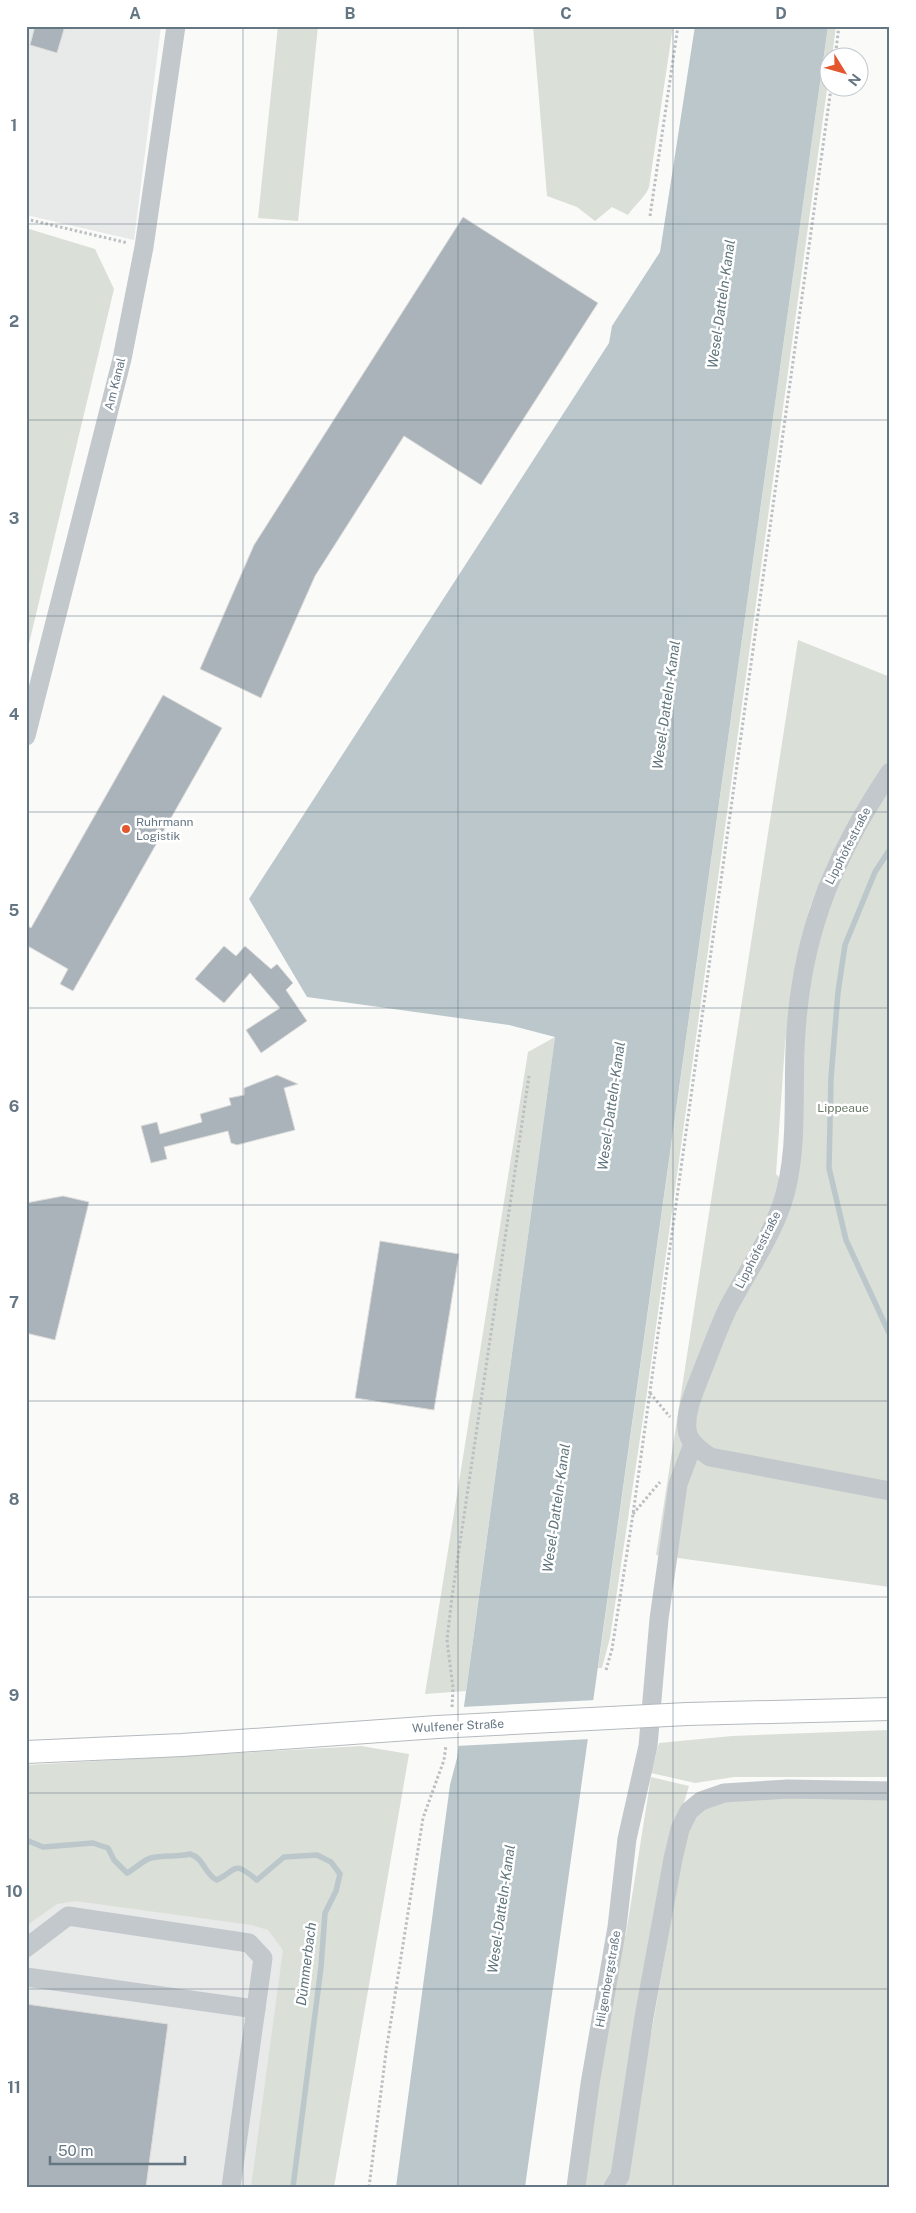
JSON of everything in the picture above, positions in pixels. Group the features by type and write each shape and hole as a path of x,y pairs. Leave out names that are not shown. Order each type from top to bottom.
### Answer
{"main road":[{"name":"Wulfener Straße","path":"26,1752 182,1745 445,1727 687,1714 890,1709"}],"street":[{"name":"Am Kanal","path":"26,736 122,359 144,247 176,26"},
{"name":"Lipphöfestraße","path":"693,1444 687,1431 687,1423 696,1386 728,1309 774,1224 788,1183 792,1153 795,1048 800,997 808,947 818,910 842,853 890,772"},
{"path":"693,1444 710,1457 872,1486 890,1491"},
{"name":"Hilgenbergstraße","path":"576,2187 590,2084 617,1927 626,1839 643,1771 650,1728 659,1619 678,1484 693,1444"},
{"path":"618,2183 644,2017 671,1868 680,1829 688,1811 701,1801 724,1793 788,1789 890,1792"},
{"path":"26,1948 68,1916 249,1943 263,1958 231,2187"},
{"path":"26,1977 256,2009"}],"path":[{"path":"650,216 678,26"},
{"path":"836,48 839,26"},
{"path":"606,1670 612,1649 634,1504 830,98"},
{"path":"26,219 144,247"},
{"path":"369,2187 386,2052 423,1818 444,1760 445,1727 453,1688 447,1640 452,1597 529,1076"}],"shaded area":[{"path":"26,26 161,26 134,240 26,215"},
{"path":"373,1838 326,2187 26,2187 26,1860"}],"green space":[{"path":"278,26 318,26 298,221 258,218"},
{"path":"533,26 673,26 649,187 628,215 612,207 595,221 577,207 547,196"},
{"path":"828,26 836,26 833,48 825,48"},
{"path":"818,97 826,98 647,1392 610,1638 602,1668 598,1668"},
{"path":"26,228 95,249 114,289 26,656"},
{"name":"Lippeaue","path":"798,640 890,677 890,758 840,838 826,867 810,907 799,949 785,1044 776,1174 792,1190 809,939 890,767 890,1587 656,1555"},
{"path":"555,1037 466,1691 425,1694 528,1052"},
{"path":"890,1730 890,1777 734,1777 695,1783 651,1773 659,1743 732,1736"},
{"path":"361,1746 409,1754 334,2187 251,2187 283,1950 268,1930 252,1925 75,1901 57,1904 26,1926 26,1765"},
{"path":"651,1777 689,1786 671,1846 609,2187 583,2187 616,1956 626,1934"},
{"path":"890,1796 890,2187 624,2187 689,1819 721,1799"}],"water":[{"name":"Wesel-Datteln-Kanal","path":"695,26 828,26 825,48 818,48 818,97 525,2187 396,2187 450,1785 457,1758 555,1037 509,1025 307,997 249,899 609,343 612,326 660,252"}],"pier":[{"path":"596,1700 590,1739 456,1746 462,1707"}],"building":[{"path":"35,26 65,26 57,53 30,45"},
{"path":"463,217 598,303 481,485 404,436 315,576 261,698 200,669 254,545"},
{"name":"Ruhrmann Logistik","path":"163,695 222,728 73,991 60,984 68,969 26,945 26,925 31,928"},
{"path":"224,946 236,956 245,946 271,969 277,964 293,983 286,990 307,1021 261,1053 246,1030 280,1008 250,973 224,1003 195,979"},
{"path":"277,1075 298,1084 284,1088 295,1130 237,1145 231,1143 228,1131 164,1147 167,1159 151,1163 141,1126 157,1122 160,1134 202,1122 200,1114 231,1105 229,1098 244,1095 244,1088"},
{"path":"63,1196 89,1202 55,1340 26,1333 26,1203"},
{"path":"380,1241 459,1254 434,1410 355,1398"},
{"path":"26,2004 168,2024 146,2187 26,2187"}],"waterway":[{"path":"890,849 875,872 845,945 838,992 831,1078 829,1168 846,1240 890,1335"},
{"name":"Dümmerbach","path":"26,1840 43,1847 93,1843 108,1848 114,1860 127,1873 151,1858 190,1854 195,1856 213,1878 217,1880 236,1868 243,1870 257,1880 284,1857 317,1855 331,1862 340,1874 336,1891 325,1913 321,1967 293,2187"}],"place":[{"name":"Ruhrmann Logistik","path":"126,829"}]}
